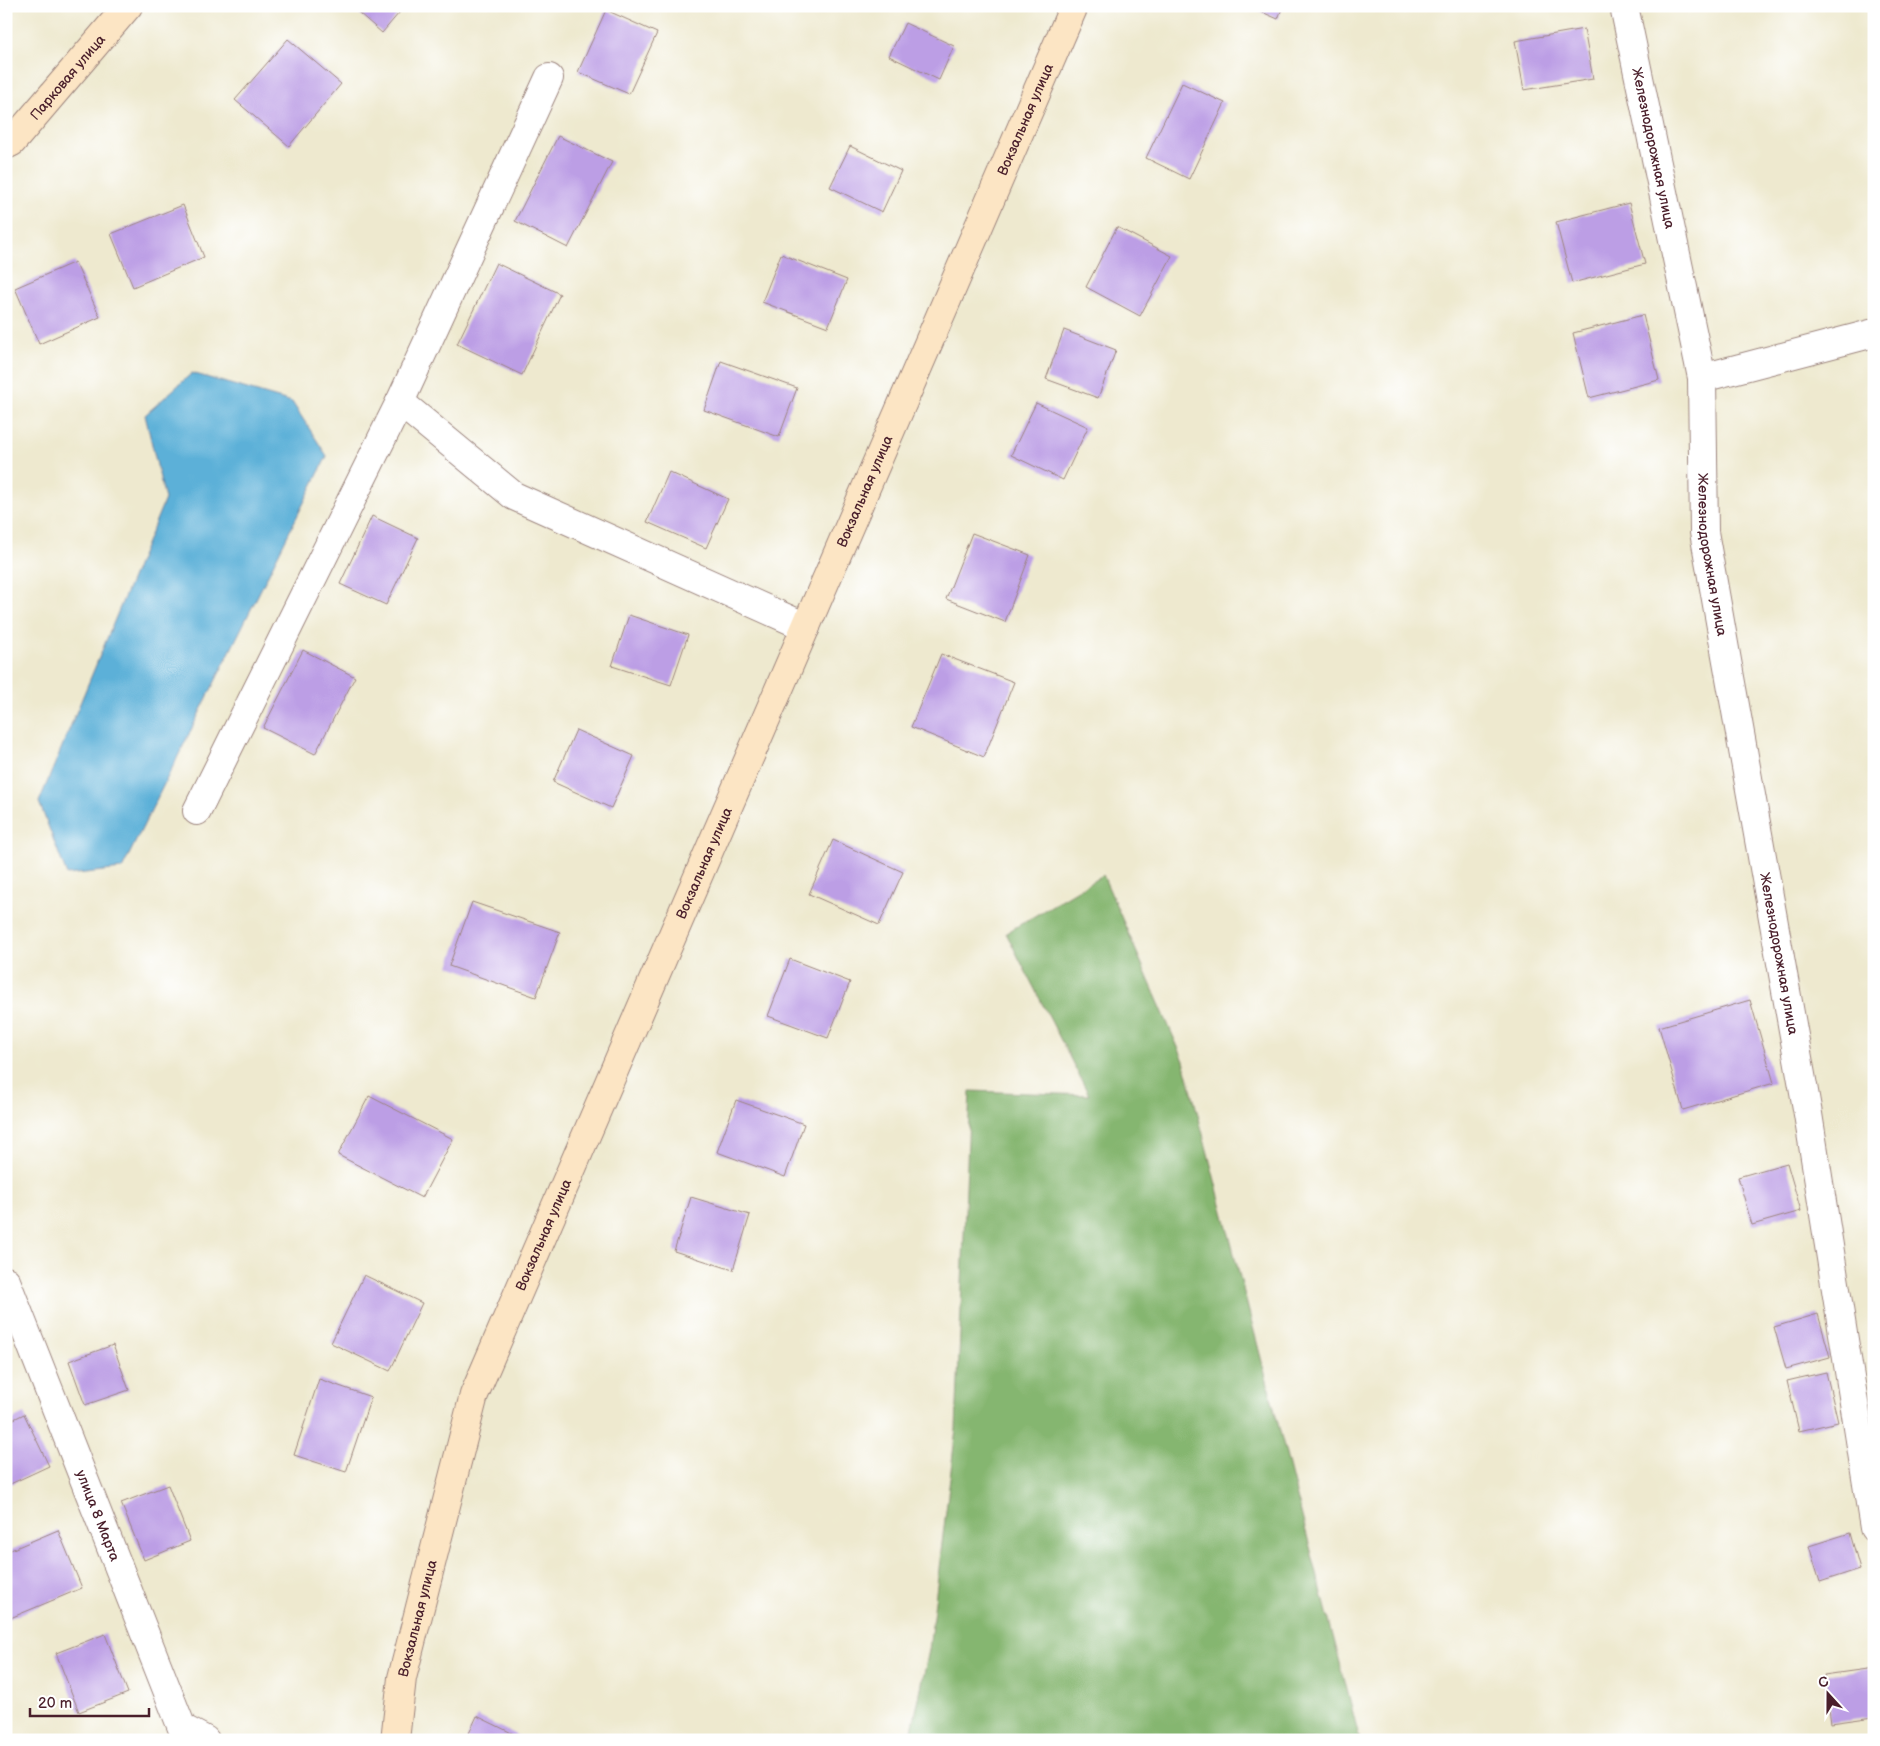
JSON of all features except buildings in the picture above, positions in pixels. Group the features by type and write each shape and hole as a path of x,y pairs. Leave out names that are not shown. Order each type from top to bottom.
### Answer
{"street":[{"name":"Парковая улица","path":"6,145 12,142 128,6"},
{"name":"Вокзальная улица","path":"395,1740 402,1678 474,1395 1074,6"},
{"name":"Железнодорожная улица","path":"1624,6 1702,378 1704,532 1808,1114 1874,1528"},
{"path":"197,811 400,402 549,78"},
{"path":"1702,378 1874,334"},
{"path":"400,402 514,496 806,626"},
{"name":"улица 8 Марта","path":"6,1281 182,1728 205,1740"}],"green space":[{"path":"1103,875 1184,1061 1360,1740 910,1740 929,1650 956,1429 970,1091 1089,1095 1006,933"}],"water":[{"path":"192,373 292,402 327,456 122,869 67,875 39,802 165,499 145,415"}]}
